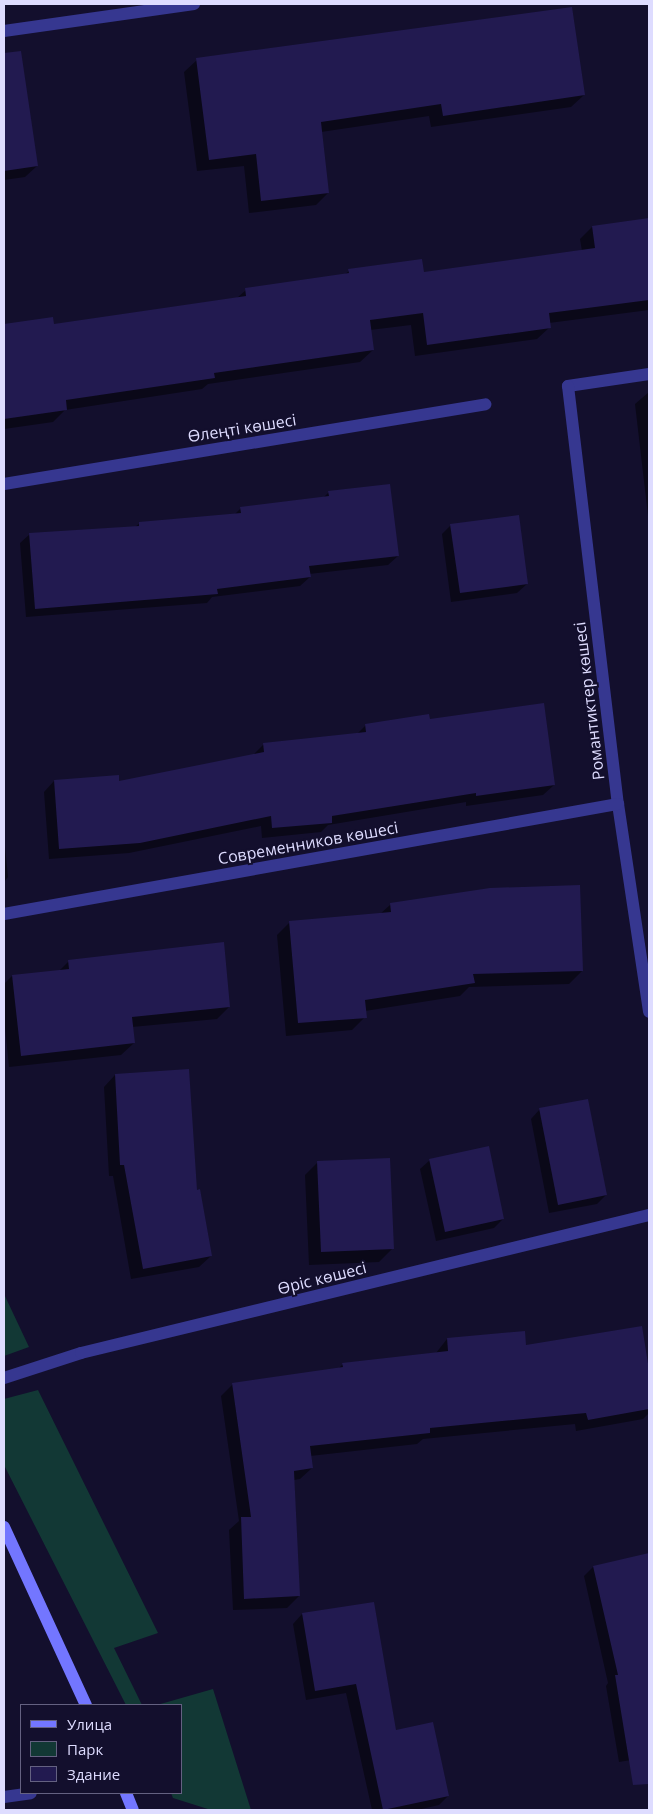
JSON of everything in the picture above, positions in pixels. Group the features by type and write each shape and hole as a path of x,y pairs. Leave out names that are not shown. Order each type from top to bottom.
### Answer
{"street":[{"path":"4,31 194,4"},
{"name":"Романтиктер көшесі","path":"649,374 568,386 618,804 649,1012"},
{"name":"Өлеңті көшесі","path":"4,484 485,404"},
{"name":"Современников көшесі","path":"4,914 618,804"},
{"name":"Өріс көшесі","path":"4,1378 81,1354 649,1215"},
{"path":"4,1527 86,1704"},
{"path":"4,1797 24,1794"},
{"path":"126,1794 133,1810"}],"green space":[{"path":"4,1294 29,1347 4,1356"},
{"path":"38,1390 158,1633 114,1648 142,1704 125,1704 4,1465 4,1399"},
{"path":"213,1689 251,1810 211,1810 173,1798 171,1794 182,1794 182,1704 160,1704"}],"building":[{"path":"572,7 585,95 443,116 441,104 321,122 329,193 261,201 256,154 209,160 196,58"},
{"path":"21,51 38,166 4,171 4,53"},
{"path":"649,218 649,300 549,313 551,328 427,345 423,313 370,320 374,350 214,373 215,378 66,400 67,410 4,419 4,324 53,317 54,324 246,296 245,288 349,273 348,269 422,259 424,272 595,248 592,226"},
{"path":"390,484 399,556 309,566 311,577 217,589 218,594 35,609 29,533 139,526 139,522 241,513 240,507 329,496 328,491"},
{"path":"519,515 528,584 460,593 450,524"},
{"path":"544,703 555,785 476,796 476,793 332,816 332,823 272,828 271,816 140,843 59,849 54,780 119,775 119,781 264,752 263,743 366,732 365,724 429,714 430,719"},
{"path":"580,885 583,971 473,974 475,983 365,1000 367,1018 298,1023 289,921 391,912 390,903 490,888"},
{"path":"224,942 230,1007 132,1017 135,1043 21,1056 12,975 69,969 68,960"},
{"path":"189,1069 197,1190 200,1189 212,1256 143,1269 124,1165 120,1165 115,1074"},
{"path":"588,1099 607,1195 558,1205 539,1108"},
{"path":"489,1146 504,1219 445,1232 429,1159"},
{"path":"390,1158 394,1249 321,1252 317,1161"},
{"path":"642,1326 649,1370 649,1409 588,1420 586,1413 430,1428 430,1433 310,1446 313,1468 294,1471 300,1596 244,1599 241,1517 251,1517 232,1383 343,1367 342,1363 448,1351 447,1338 525,1331 526,1345"},
{"path":"649,1553 649,1784 633,1785 615,1675 618,1675 593,1566"},
{"path":"374,1602 396,1730 433,1722 449,1796 383,1810 356,1684 315,1691 302,1613"}]}
